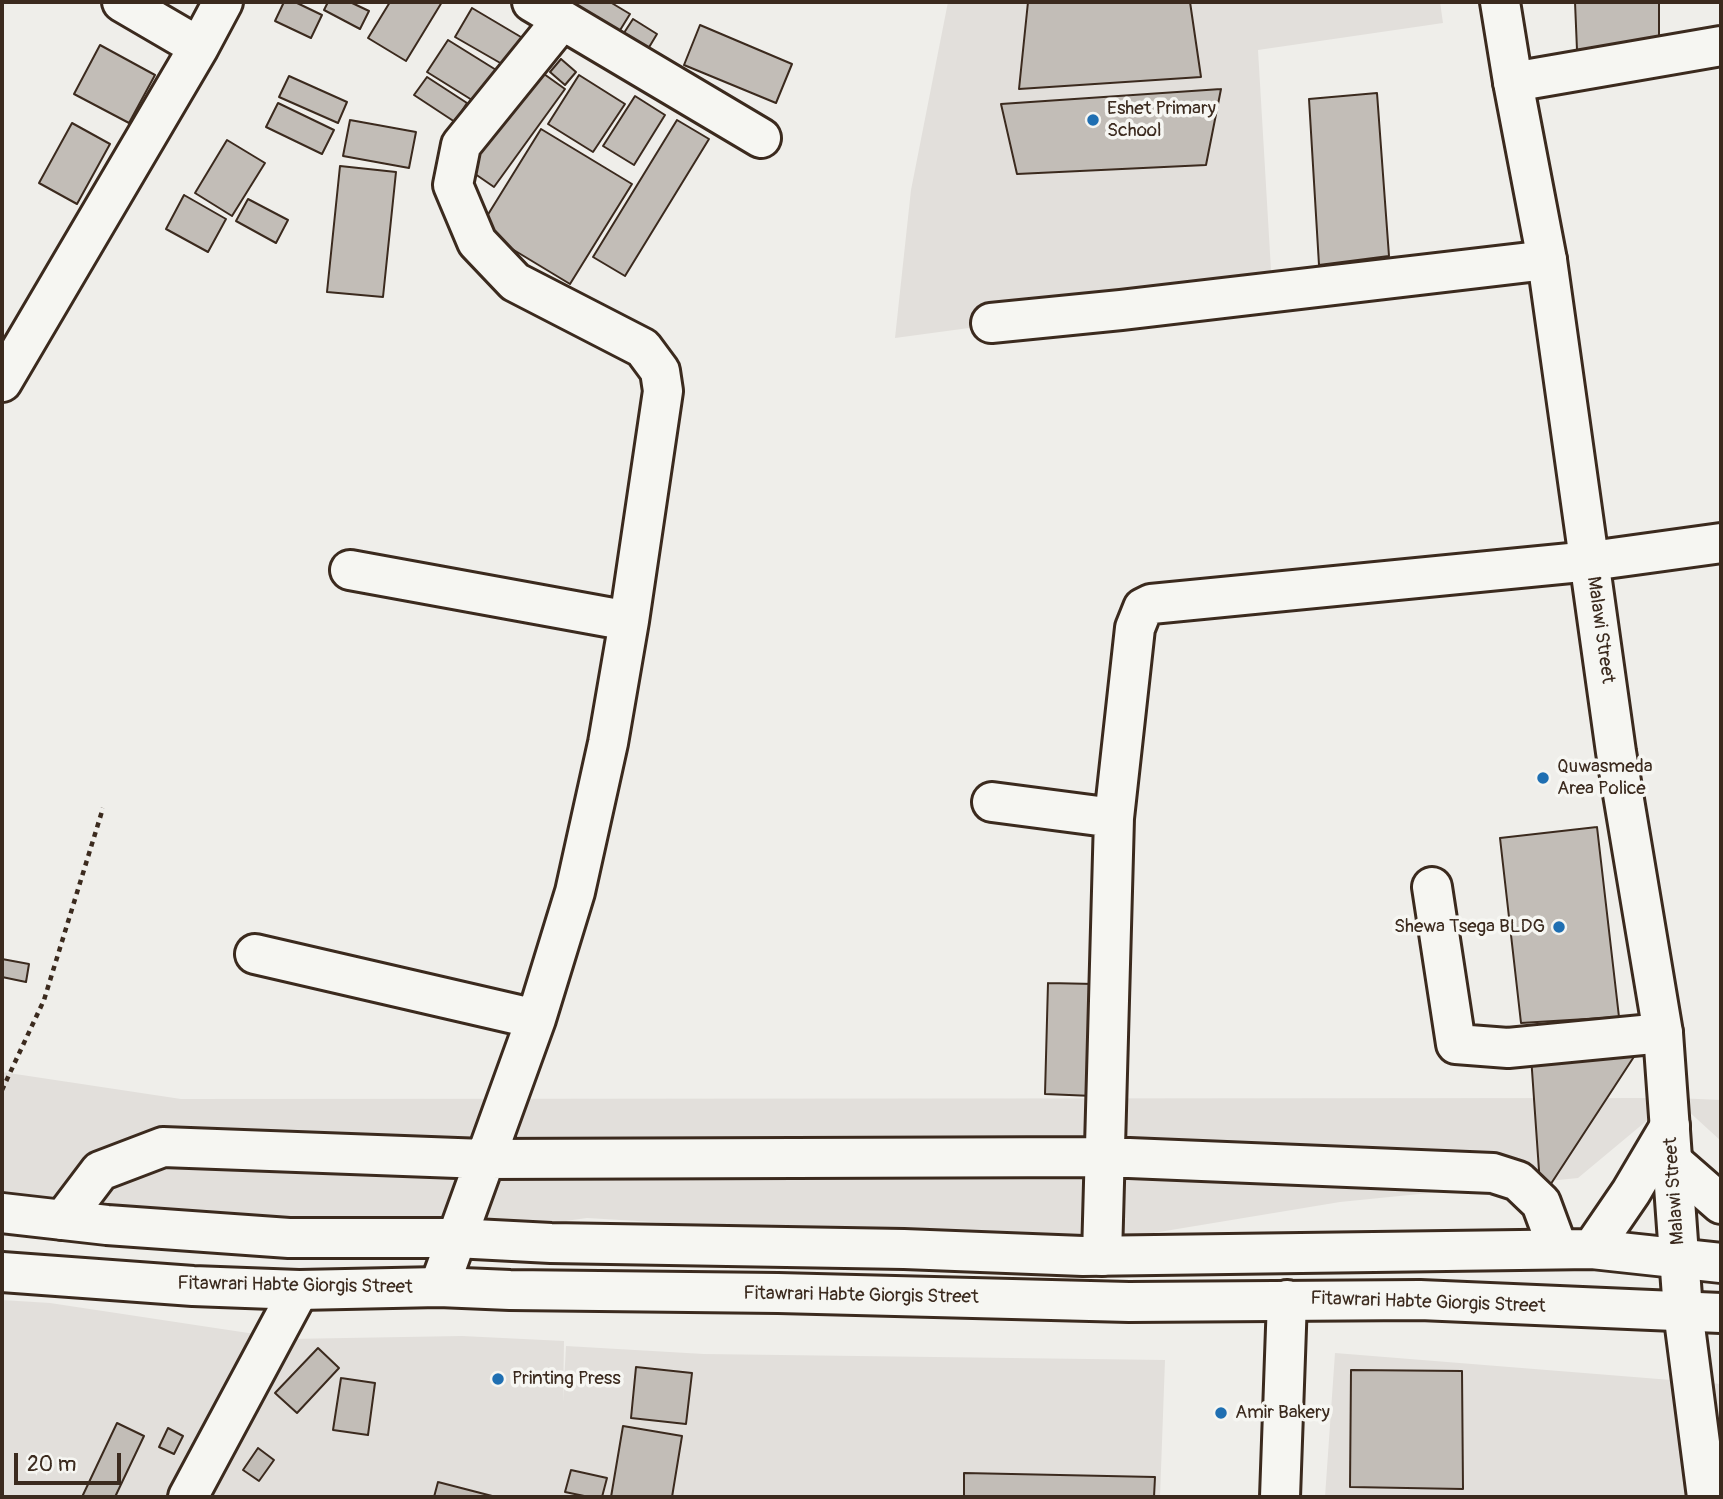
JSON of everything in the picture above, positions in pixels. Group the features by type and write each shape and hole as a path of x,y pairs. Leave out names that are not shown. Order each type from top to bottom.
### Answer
{"street":[{"path":"122,2 200,47"},
{"path":"2,382 200,47 223,2"},
{"name":"Malawi Street","path":"1500,2 1547,260 1616,752 1663,1034 1683,1311 1707,1497"},
{"path":"439,1287 536,1019 575,892 608,743 661,402 660,371 643,348 515,282 477,242 453,186 461,145 547,11 761,138"},
{"path":"1513,82 1721,46"},
{"path":"991,323 1547,260"},
{"path":"1102,1256 1114,818 1135,628 1143,608 1151,604 1591,561 1721,543"},
{"path":"350,570 629,621"},
{"path":"992,802 1114,818"},
{"path":"1432,887 1455,1044 1508,1048 1663,1034"},
{"path":"255,954 536,1019"},
{"path":"1575,1249 1632,1192 1671,1144 1721,1204"},
{"path":"63,1220 100,1171 163,1147 484,1159 1105,1157 1493,1173 1518,1181 1541,1203 1575,1249"},
{"path":"6,1215 289,1238 455,1238 551,1243 767,1245 1102,1256 1575,1249 1721,1263"},
{"name":"Fitawrari Habte Giorgis Street","path":"2,1272 193,1286 299,1290 439,1287 1129,1303 1420,1300 1721,1313"},
{"path":"188,1497 299,1290"},
{"path":"1280,1497 1287,1300"}],"path":[{"path":"2,1090 44,1000 103,808"}],"shaded area":[{"name":"Eshet Primary School","path":"948,2 1440,2 1443,23 1258,50 1272,287 895,338 911,190"},
{"path":"2,1072 181,1099 1674,1098 1578,1178 1340,1202 1135,1236 739,1227 587,1218 485,1232 2,1196"},
{"path":"1674,1098 1721,1100 1721,1141"},
{"path":"2,1300 50,1303 288,1339 462,1336 564,1341 563,1402 566,1346 704,1354 1165,1360 1160,1497 2,1497"},
{"path":"1335,1353 1721,1384 1721,1497 1325,1497"}],"building":[{"path":"284,2 295,2 322,15 311,38 275,21"},
{"path":"328,2 350,2 369,11 360,29 324,10"},
{"path":"390,2 442,2 406,61 368,38"},
{"path":"551,2 610,2 630,14 614,40"},
{"path":"1028,2 1190,2 1201,77 1019,89"},
{"path":"1575,2 1659,2 1659,41 1577,50"},
{"path":"472,8 526,40 509,68 455,37"},
{"path":"633,19 657,34 645,54 620,39"},
{"path":"700,25 792,64 776,103 684,65"},
{"path":"448,40 501,73 480,105 427,72"},
{"path":"100,45 155,75 129,123 74,94"},
{"path":"561,59 576,72 565,85 550,72"},
{"path":"537,69 565,89 494,187 465,167"},
{"path":"579,75 625,104 593,152 548,124"},
{"path":"289,76 347,102 338,123 279,97"},
{"path":"427,77 467,103 455,122 414,95"},
{"path":"1221,89 1206,165 1017,174 1001,104"},
{"path":"1377,93 1389,256 1319,265 1309,99"},
{"path":"635,96 665,115 634,165 603,146"},
{"path":"278,103 334,130 322,154 266,127"},
{"path":"350,120 416,132 409,168 343,156"},
{"path":"677,120 709,139 625,276 593,257"},
{"path":"72,123 110,144 77,204 39,183"},
{"path":"541,129 632,184 570,284 479,229"},
{"path":"227,140 265,163 232,216 195,193"},
{"path":"340,166 396,172 383,297 327,292"},
{"path":"184,195 226,219 208,252 166,229"},
{"path":"248,199 288,220 276,243 236,221"},
{"name":"Shewa Tsega BLDG","path":"1597,827 1619,1017 1521,1023 1500,838"},
{"path":"2,959 29,964 26,982 2,977"},
{"path":"1048,983 1095,984 1093,1096 1045,1094"},
{"path":"1639,1049 1541,1199 1531,1056"},
{"path":"318,1348 339,1368 297,1413 275,1393"},
{"path":"636,1367 692,1373 686,1424 631,1418"},
{"path":"1351,1370 1462,1371 1463,1489 1350,1487"},
{"path":"341,1378 375,1383 368,1435 333,1430"},
{"path":"117,1423 144,1436 115,1497 82,1497"},
{"path":"623,1426 682,1436 672,1497 611,1497"},
{"path":"168,1428 183,1436 174,1454 159,1447"},
{"path":"258,1448 274,1460 259,1481 243,1470"},
{"path":"571,1470 607,1478 602,1497 565,1492"},
{"path":"964,1473 1155,1477 1154,1497 964,1497"},
{"path":"438,1482 496,1497 434,1497"}],"place":[{"name":"Eshet Primary School","path":"1093,120"},
{"name":"Quwasmeda Area Police","path":"1543,778"},
{"name":"Shewa Tsega BLDG","path":"1559,927"},
{"name":"Printing Press","path":"498,1379"},
{"name":"Amir Bakery","path":"1221,1413"}]}
